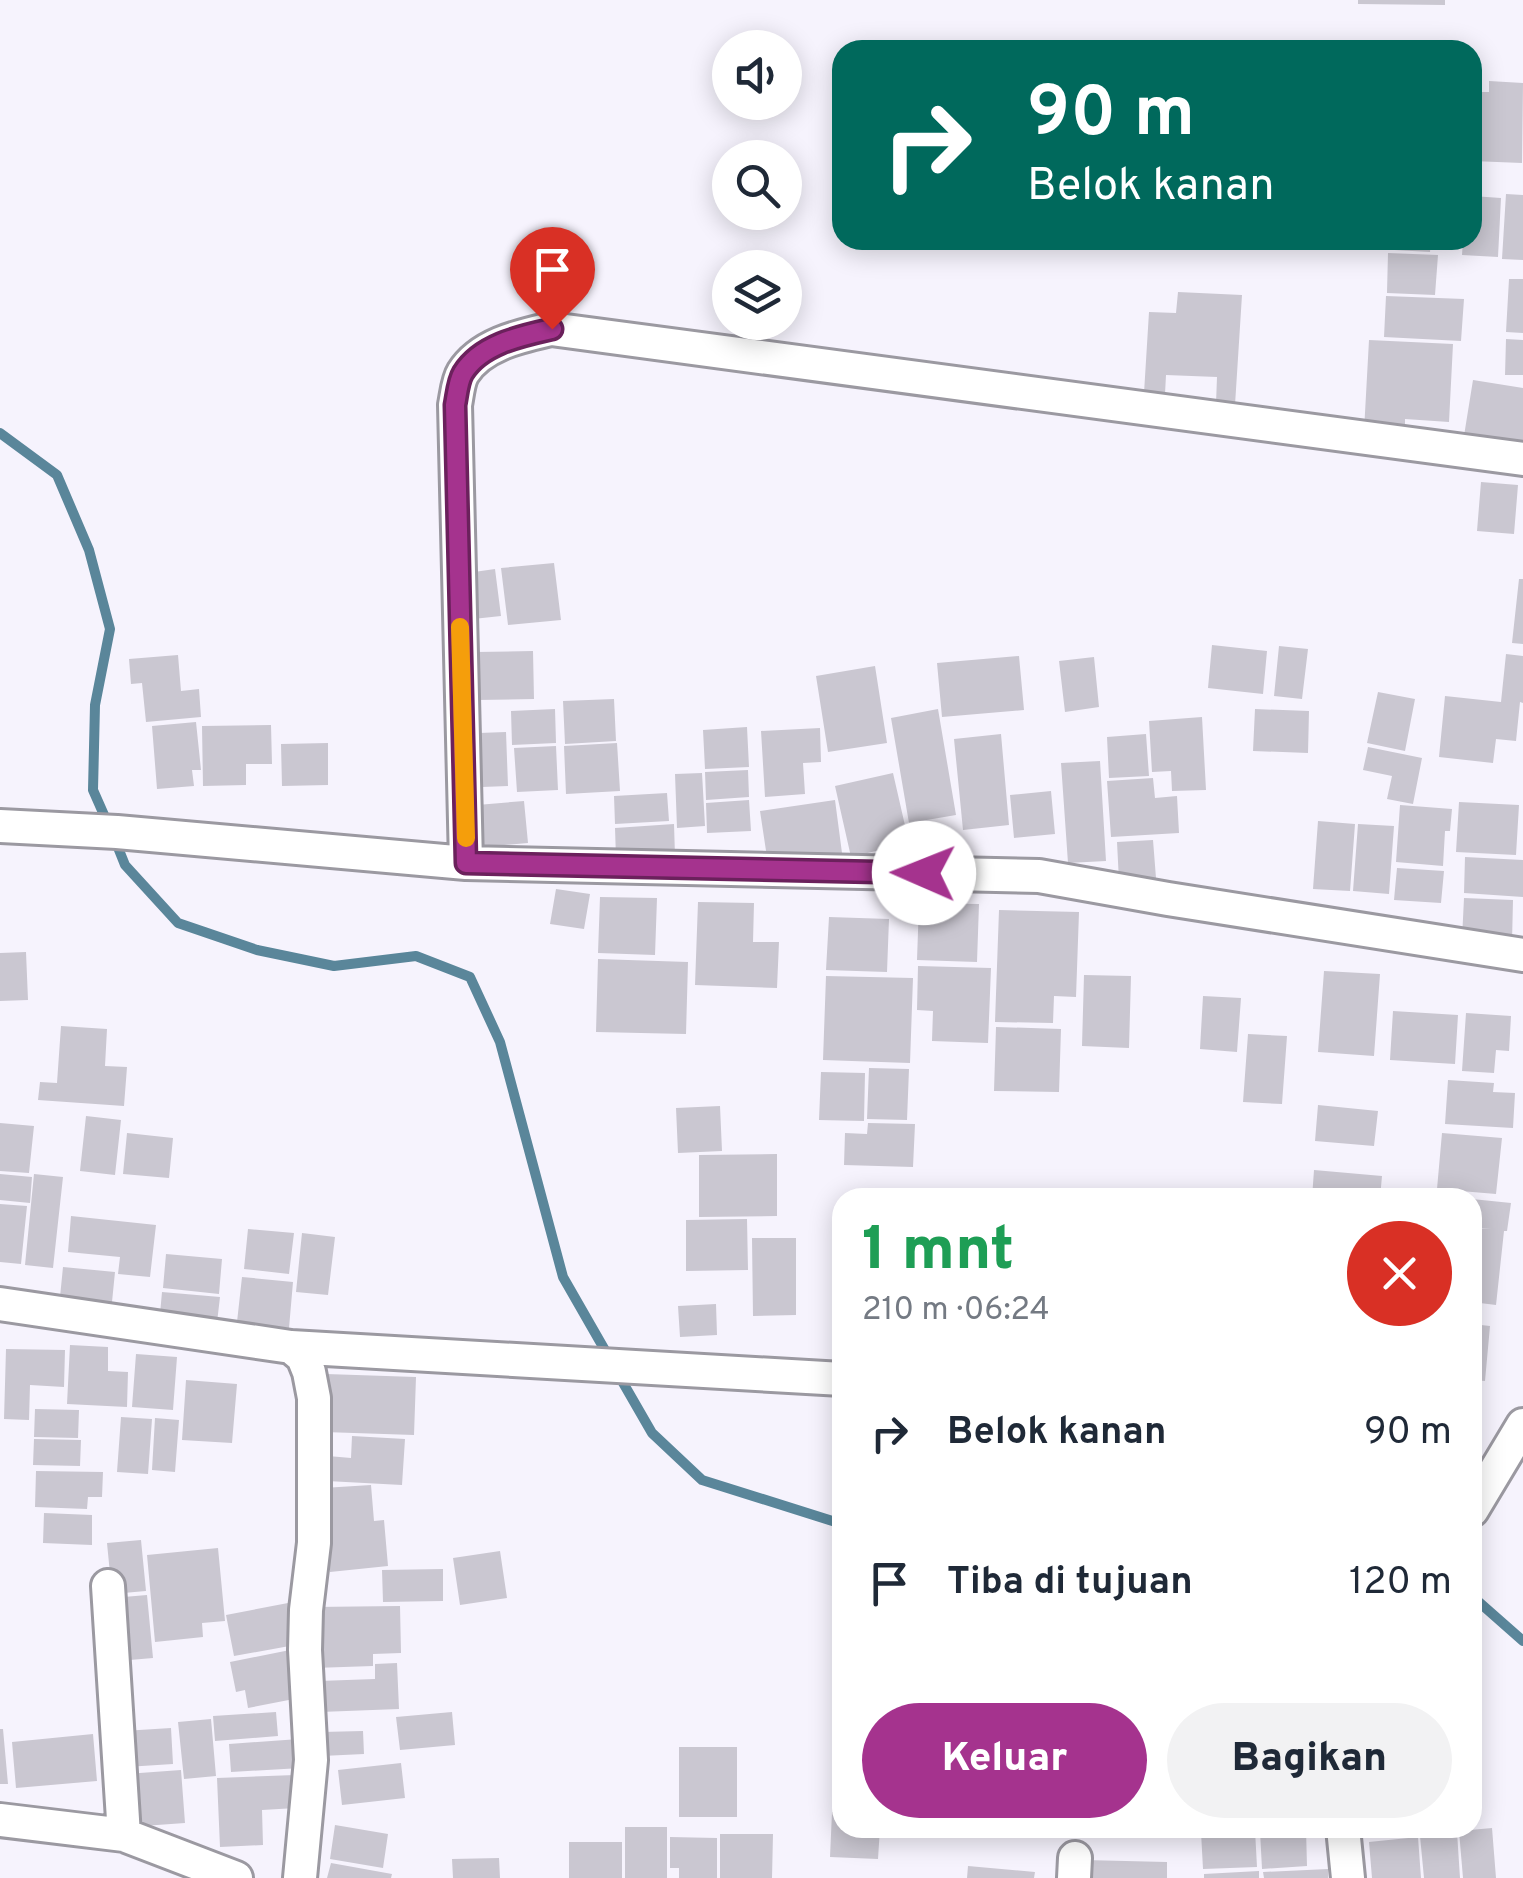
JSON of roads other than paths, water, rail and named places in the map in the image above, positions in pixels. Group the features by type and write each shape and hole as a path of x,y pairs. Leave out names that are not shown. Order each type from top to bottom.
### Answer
{"street":[{"path":"466,863 455,405 462,374 484,352 516,337 552,329 1523,459"},
{"path":"0,826 466,863 1039,876 1523,955"},
{"path":"0,1304 292,1346 832,1378"},
{"path":"292,1346 303,1357 314,1398 314,1543 304,1650 312,1760 300,1878"},
{"path":"1482,1448 1517,1446"},
{"path":"1482,1496 1517,1446"},
{"path":"108,1586 124,1835"},
{"path":"0,1820 124,1835 236,1878"},
{"path":"1344,1838 1348,1878"}],"waterway":[{"path":"0,433 57,475 89,550 110,629 95,705 93,790 108,824"},
{"path":"115,840 125,865 178,923 257,950 334,966 416,956 470,977 500,1042 563,1277 610,1359"},
{"path":"618,1374 652,1433 702,1480 832,1521"},
{"path":"1482,1605 1523,1641"}]}
